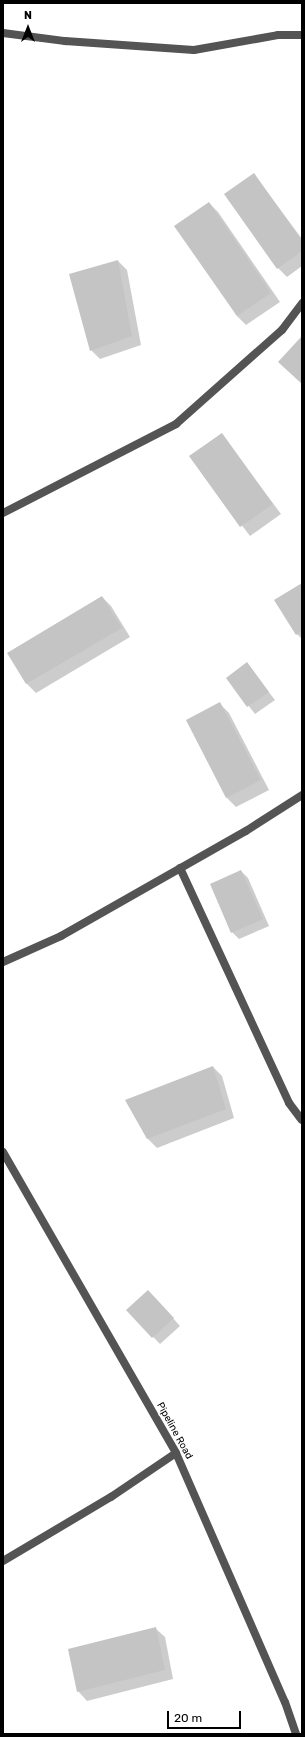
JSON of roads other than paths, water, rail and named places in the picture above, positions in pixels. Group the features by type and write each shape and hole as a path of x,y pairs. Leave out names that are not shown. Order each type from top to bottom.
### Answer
{"street":[{"path":"3,33 65,41 194,50 278,35 302,35"},
{"path":"3,513 176,424 282,330 302,302"},
{"path":"3,962 61,936 246,831 302,794"},
{"path":"180,868 289,1103 302,1120"},
{"name":"Pipeline Road","path":"3,1152 176,1453 285,1702 296,1734"},
{"path":"3,1561 111,1497 176,1453"}]}
